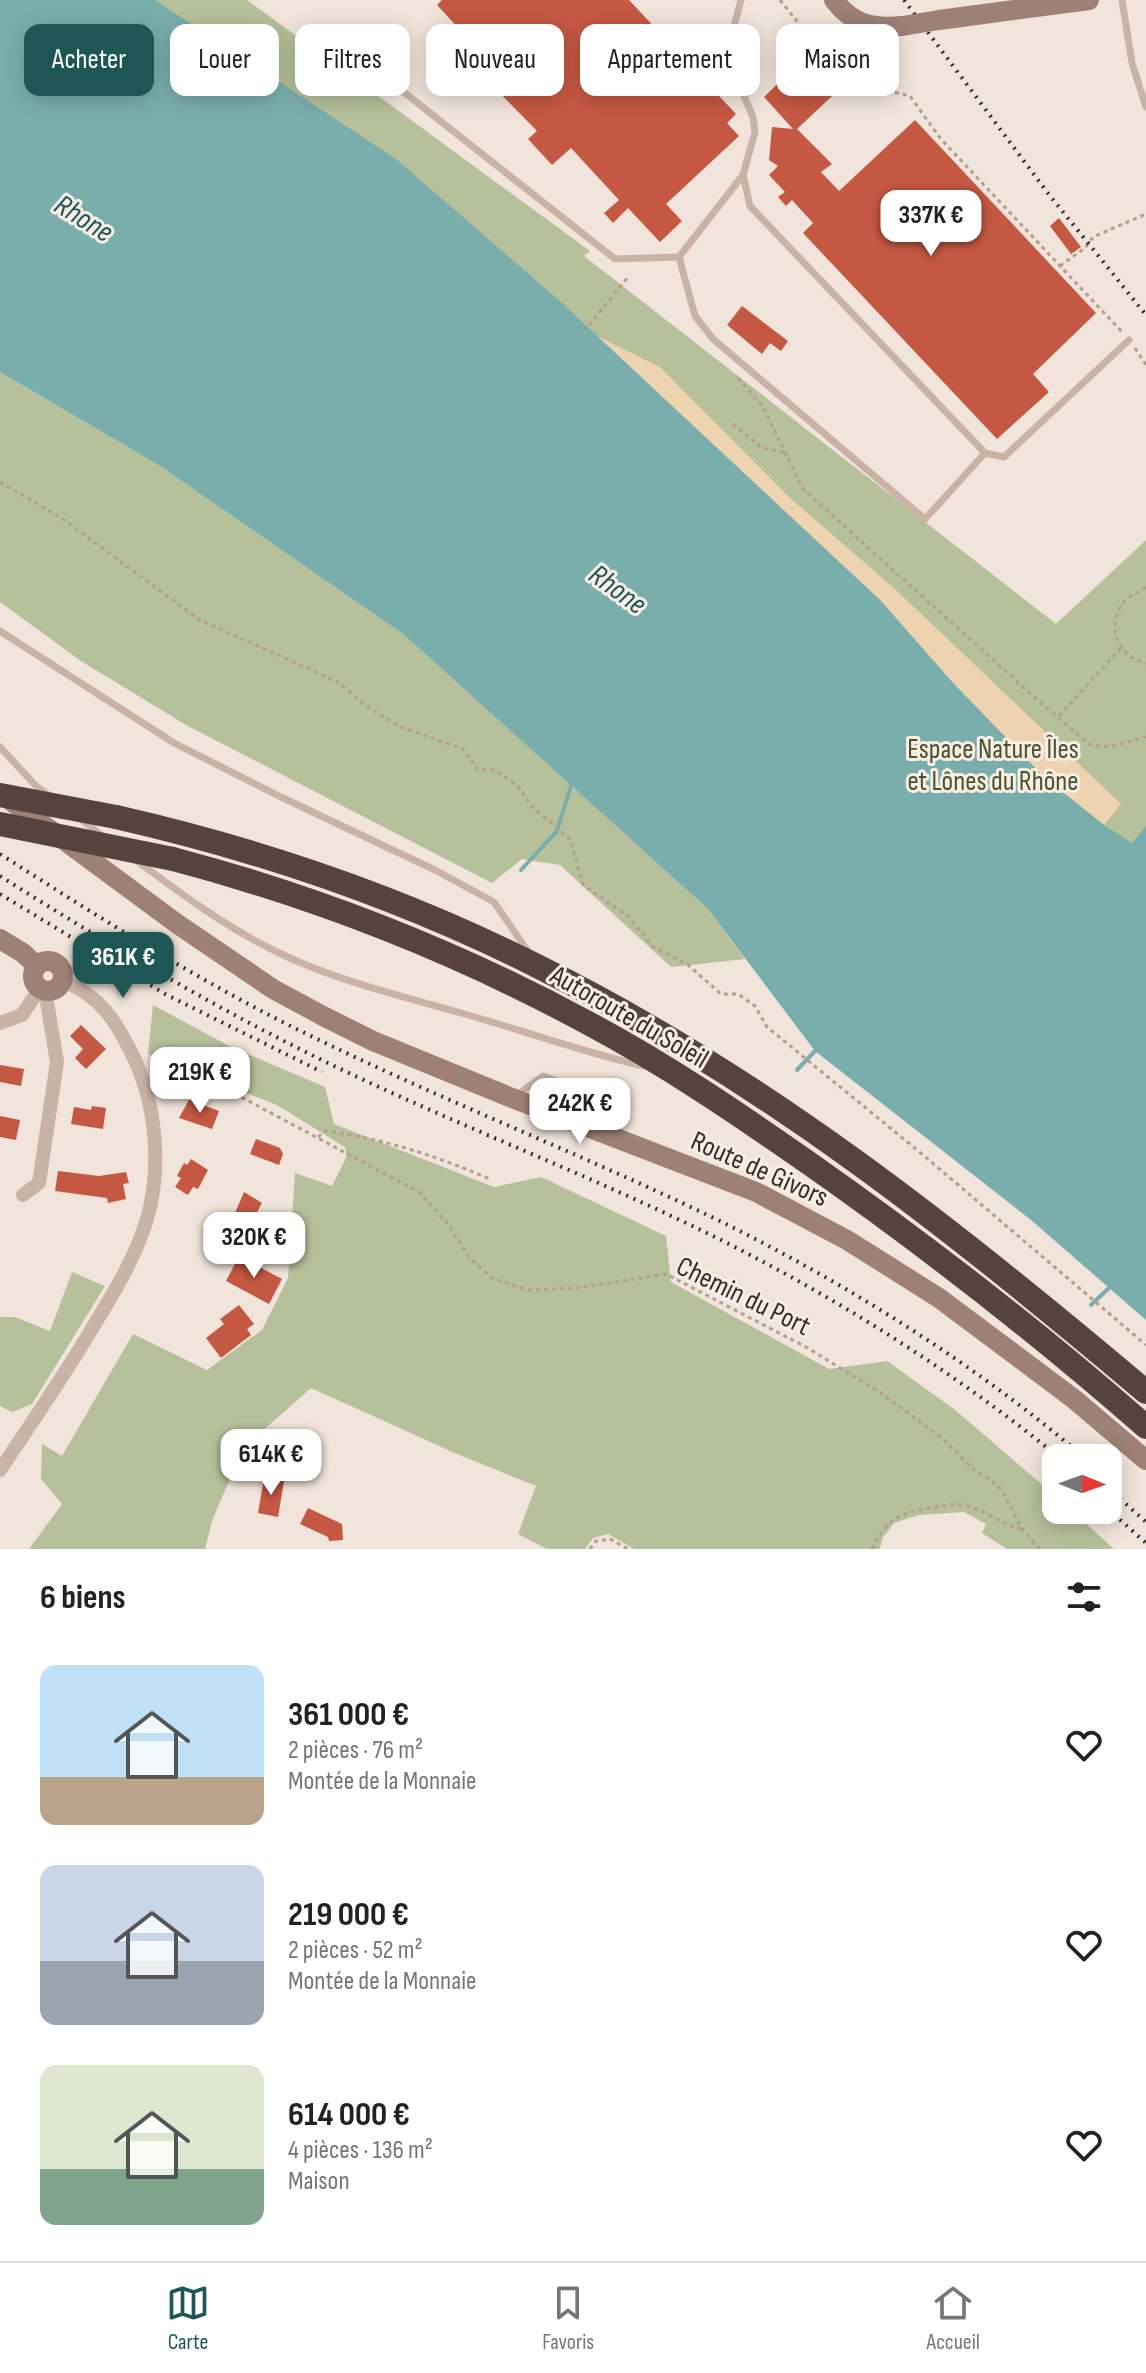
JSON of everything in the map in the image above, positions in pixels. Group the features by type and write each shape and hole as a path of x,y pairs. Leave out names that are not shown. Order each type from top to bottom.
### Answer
{"highway":[{"name":"Autoroute du Soleil","path":"0,794 194,836 330,879 433,918 538,966 661,1033 813,1132 961,1240 1146,1392"},
{"name":"Autoroute du Soleil","path":"0,824 173,859 303,898 423,944 551,1004 674,1073 785,1147 932,1253 1146,1427"}],"main road":[{"path":"834,0 846,14 863,24 884,28 1089,0"},
{"name":"Route de Givors","path":"0,784 29,816"},
{"name":"Route de Givors","path":"0,794 176,923 273,989 373,1041 756,1192 847,1240 939,1298 1074,1399 1146,1460"},
{"path":"0,939 37,966 33,975 49,987"}],"street":[{"path":"0,1023 22,1015 49,987 81,988 100,1002 117,1023 137,1066 153,1127 155,1169 147,1218 123,1276 68,1370 0,1470"},
{"path":"23,1195 39,1183 57,1062 49,987"}],"lane":[{"path":"679,257 743,175 755,132 753,117 732,68 730,41 741,0"},
{"path":"1122,0 1132,63 1146,107"},
{"path":"409,96 615,259 679,257"},
{"path":"743,175 750,206 985,453 1004,457 1129,340"},
{"path":"679,257 695,316 713,339 925,519 985,453"},
{"path":"0,631 174,743 435,870 494,902 538,966"},
{"path":"0,747 36,786 183,895 270,949 358,982 591,1054 674,1073"},
{"path":"512,1098 543,1076 604,1100 608,1133"}],"path":[{"path":"780,0 819,49 862,84 910,96 940,138 1129,340 1146,365"},
{"path":"1060,266 1085,248 1093,237 1146,214"},
{"path":"589,325 629,276"},
{"path":"738,378 763,407 803,489 1089,744 1109,747 1146,737"},
{"path":"733,424 761,447 785,453"},
{"path":"0,482 60,517 200,620 338,682 398,726 463,749 477,769 495,770 518,786 531,806 570,839 583,885 629,917 653,947 687,964 721,994 738,994 755,1006 767,1027 1146,1345"},
{"path":"1146,587 1125,601 1115,620 1116,638 1121,648 1134,661 1146,663"},
{"path":"1059,717 1121,648"},
{"name":"Chemin du Port","path":"137,1066 151,1063 239,1096 419,1192 448,1224 468,1256 492,1278 528,1290 578,1288 666,1274 806,1347 881,1393 954,1448 975,1471 1001,1489 1022,1529 1040,1549"},
{"path":"318,1137 325,1131 372,1138 439,1157 492,1180"},
{"path":"872,1549 881,1529 893,1518 917,1510 962,1504 1022,1529"},
{"path":"590,1549 596,1541 610,1539 628,1549"}],"green space":[{"name":"Espace Nature Îles et Lônes du Rhône","path":"0,0 247,0 295,35 295,96 378,96 590,251 584,256 1056,624 1146,540 1146,1101 100,96 154,96 154,24 25,24"},
{"path":"0,372 160,466 403,634 708,909 745,959 671,967 560,865 522,859 492,883 186,725 81,661 0,602"},
{"path":"153,1005 231,1047 325,1087 334,1124 494,1187 541,1177 666,1236 671,1282 829,1369 887,1361 954,1409 1042,1485 1042,1524 1086,1524 1114,1549 1007,1549 982,1533 986,1524 964,1512 919,1515 894,1523 882,1539 880,1549 634,1549 608,1534 593,1538 585,1549 547,1549 518,1534 536,1486 311,1388 243,1448 212,1521 205,1549 29,1549 62,1504 41,1479 42,1444 62,1456 133,1334 207,1370 262,1330 288,1278 295,1173 332,1186 346,1158 346,1148 277,1105 148,1054"},
{"path":"72,1272 105,1286 32,1404 12,1412 0,1406 0,1317 15,1317 50,1331"}],"sand":[{"path":"593,334 660,367 789,497 895,589 1121,804 1104,825 1045,778 953,683 880,600"}],"water":[{"name":"Rhone","path":"0,0 155,0 191,24 170,24 170,96 279,96 279,82 295,92 295,96 301,96 396,159 562,303 880,600 953,683 1045,778 1132,843 1146,826 1146,1320 1031,1220 815,1051 708,909 403,634 160,466 0,372"}],"building":[{"path":"442,0 629,0 652,24 580,24 580,96 719,96 736,114 727,123 739,136 666,204 682,221 660,242 628,208 613,223 604,213 619,200 571,148 552,165 528,139 537,131 503,96 564,96 564,24 455,24 437,5"},
{"path":"776,85 776,96 832,96 797,129 832,164 821,172 839,191 915,120 1096,313 1033,374 1049,392 997,439 803,233 813,223 792,200 786,206 778,197 785,192 769,175 778,166 769,160 772,127 793,129 764,97"},
{"path":"1059,218 1081,247 1071,254 1050,226"},
{"path":"742,306 788,341 781,351 770,343 762,354 727,325"},
{"path":"81,1025 106,1049 86,1069 75,1058 83,1049 70,1036"},
{"path":"0,1065 24,1069 21,1086 0,1082"},
{"path":"189,1100 219,1111 212,1129 179,1118"},
{"path":"92,1106 106,1108 103,1129 71,1124 74,1107 91,1110"},
{"path":"0,1116 20,1120 16,1140 0,1137"},
{"path":"256,1139 280,1148 283,1154 279,1165 250,1154"},
{"path":"191,1159 208,1170 198,1189 193,1187 188,1195 175,1187 181,1178 177,1176 184,1163 187,1165"},
{"path":"58,1171 99,1176 126,1172 129,1183 123,1184 126,1199 108,1203 107,1198 55,1191"},
{"path":"244,1192 262,1203 248,1229 232,1220"},
{"path":"239,1256 282,1279 269,1304 226,1281"},
{"path":"239,1305 254,1324 247,1329 251,1335 221,1358 206,1338 224,1324 220,1319"},
{"path":"264,1478 284,1481 278,1517 258,1513"},
{"path":"308,1508 342,1524 343,1540 329,1541 328,1537 300,1524"}],"waterway":[{"path":"521,870 557,831 571,785"},
{"path":"797,1070 815,1051"},
{"path":"1091,1305 1109,1288"}],"railway":[{"path":"904,0 1047,192 1146,315"},
{"path":"0,854 154,950 273,1017 415,1085 673,1199 772,1248 912,1330 1001,1391 1068,1444"},
{"path":"0,876 161,974 286,1042 376,1086 669,1215 762,1261 851,1312 937,1367 1042,1444"},
{"path":"0,894 165,994 322,1072"},
{"path":"1122,1501 1146,1522"},
{"path":"1122,1522 1146,1543"}]}
